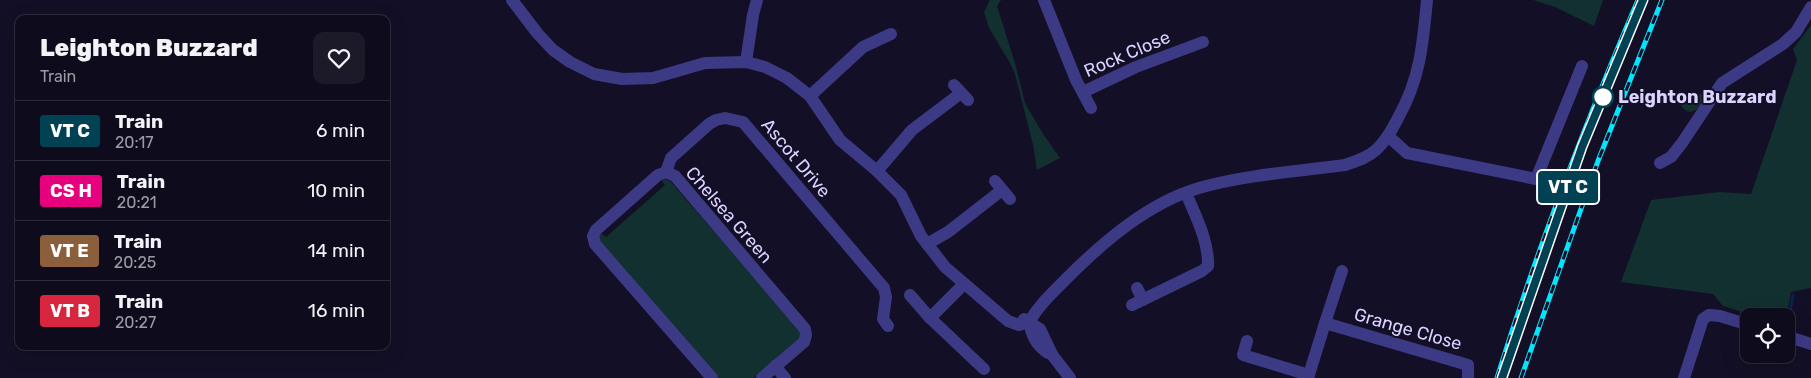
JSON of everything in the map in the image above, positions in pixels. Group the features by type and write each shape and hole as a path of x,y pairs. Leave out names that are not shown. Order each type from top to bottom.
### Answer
{"street":[{"path":"512,0 553,50 570,62 594,74 622,79 653,78 705,63 746,62 765,67 787,78 810,96 840,140 901,195 921,236 944,267 998,311 1020,316 1029,322 1032,334 1039,347 1053,356 1070,378"},
{"path":"746,62 757,0"},
{"name":"Rock Close","path":"1044,0 1076,80 1091,108"},
{"path":"1029,322 1045,299 1097,250 1142,216 1186,193 1232,181 1345,165 1363,159 1376,150 1388,136 1412,89 1424,40 1427,0"},
{"path":"1660,163 1671,156 1682,143 1722,84 1783,44 1796,32 1811,7"},
{"path":"810,96 853,54 885,34"},
{"name":"Rock Close","path":"1083,92 1136,67 1186,54 1203,42"},
{"path":"1388,136 1407,153 1536,179 1582,66"},
{"path":"877,172 912,130 961,93"},
{"name":"Ascot Drive","path":"666,172 671,158 709,124 725,118 743,122 865,275 884,288 886,297 883,319 888,326"},
{"name":"Chelsea Green","path":"712,378 589,235 658,176 666,172 675,176 812,335 762,378"},
{"path":"927,244 948,232 1002,190"},
{"path":"1137,288 1137,303 1202,271 1208,266 1209,260 1203,236 1186,193"},
{"name":"Grange Close","path":"1247,341 1243,355 1308,376 1342,271"},
{"path":"930,318 964,284"},
{"path":"910,295 930,318 984,369"},
{"path":"1684,378 1703,319 1709,315 1740,322"},
{"name":"Grange Close","path":"1325,324 1468,365 1468,378"},
{"path":"1795,339 1811,344"},
{"path":"775,366 785,378"}],"green space":[{"path":"990,0 1001,0 997,6 1025,103 1060,158 1037,170 1033,145 1015,74 989,28 984,12"},
{"path":"1533,0 1603,0 1594,26 1555,7"},
{"path":"1811,25 1811,288 1791,292 1788,308 1740,308 1740,311 1723,306 1713,294 1621,282 1651,200 1719,192 1751,194 1797,60 1793,49"},
{"path":"1685,93 1707,95 1698,108 1691,112 1685,110 1680,102"},
{"path":"661,180 670,181 801,331 799,339 754,378 719,378 600,242 599,237 601,233 606,237 665,185"}],"waterway":[{"path":"1791,308 1793,295"}],"railway":[{"path":"1497,378 1528,282 1563,188 1599,93 1638,0"},
{"path":"1521,378 1598,161 1662,0"}],"train":[{"path":"1502,378 1582,147 1643,0"}],"place":[{"name":"Leighton Buzzard","path":"1603,97"}]}
